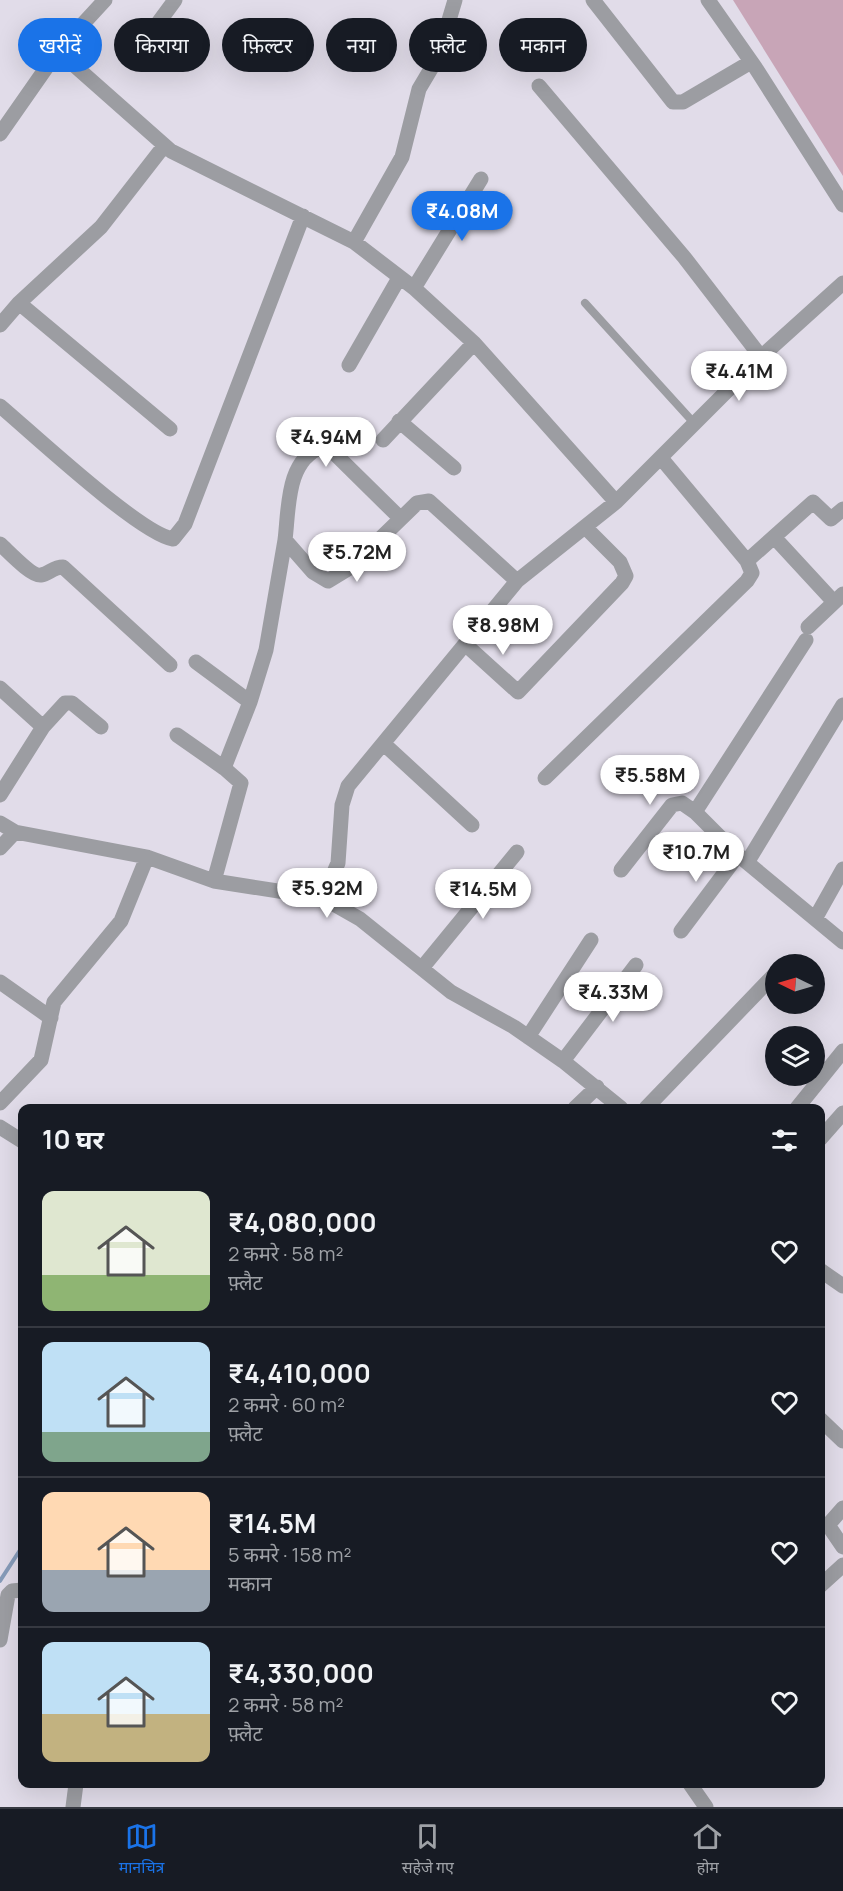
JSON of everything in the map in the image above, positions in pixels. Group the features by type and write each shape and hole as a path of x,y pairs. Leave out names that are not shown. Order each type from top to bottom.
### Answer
{"street":[{"path":"88,18 105,0"},
{"path":"162,18 175,0"},
{"path":"354,242 402,157 419,89 438,57 455,0"},
{"path":"593,0 673,102 683,102 751,62"},
{"path":"708,0 751,62 843,205"},
{"path":"0,134 43,72"},
{"path":"81,72 164,146 221,178 354,242 414,288 474,343 616,502"},
{"path":"539,86 684,257 761,357"},
{"path":"0,325 19,303 101,227 164,146"},
{"path":"414,288 481,179"},
{"path":"0,406 99,490 156,532 173,539 185,524 303,216"},
{"path":"349,365 399,278"},
{"path":"323,898 338,863 344,794 516,581 556,548 586,528 616,502 761,357 843,283"},
{"path":"19,303 170,429"},
{"path":"383,440 474,343"},
{"path":"399,421 454,468"},
{"path":"224,768 250,702 266,650 294,478 304,457 322,447 331,450 400,518"},
{"path":"544,778 747,581 752,573 747,561 661,458"},
{"path":"285,540 313,572 328,581 351,567 400,518 422,501 435,504 516,581"},
{"path":"747,561 813,502 831,519 843,509"},
{"path":"466,645 518,692 622,583 626,576 620,562 586,528"},
{"path":"695,813 807,634 839,598 774,537"},
{"path":"0,544 34,574 42,575 57,567 63,567 170,665"},
{"path":"196,662 250,702"},
{"path":"0,688 43,727"},
{"path":"0,795 43,727 67,702 100,727"},
{"path":"681,931 743,858 843,705"},
{"path":"177,735 241,783 214,881"},
{"path":"384,744 472,825"},
{"path":"621,870 672,805 682,802 743,858 843,942"},
{"path":"0,823 15,832 147,857 214,881 323,898 360,919 451,992 564,1061 616,1104"},
{"path":"0,848 15,832"},
{"path":"422,968 517,852"},
{"path":"0,1103 42,1060 57,998 121,921 147,857"},
{"path":"816,917 843,869"},
{"path":"528,1037 591,940"},
{"path":"564,1061 636,965"},
{"path":"0,982 51,1018"},
{"path":"650,1104 765,984"},
{"path":"800,1104 843,1052"},
{"path":"579,1104 597,1087"},
{"path":"825,1133 843,1113"},
{"path":"0,1127 18,1138"},
{"path":"825,1273 843,1286"},
{"path":"825,1424 843,1441"},
{"path":"843,1508 828,1525 843,1547"},
{"path":"825,1581 843,1565"},
{"path":"0,1640 8,1596 12,1591 18,1590"},
{"path":"73,1807 75,1788"},
{"path":"693,1788 706,1807"}],"lane":[{"path":"585,303 694,423"}],"shaded area":[{"path":"733,0 843,0 843,176"}],"waterway":[{"path":"0,1581 18,1553"}]}
